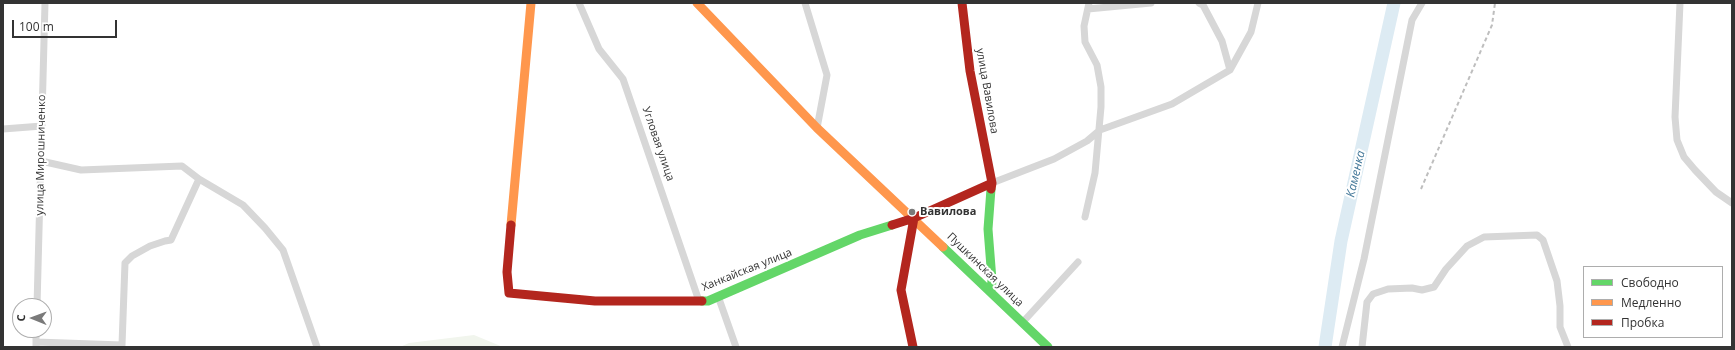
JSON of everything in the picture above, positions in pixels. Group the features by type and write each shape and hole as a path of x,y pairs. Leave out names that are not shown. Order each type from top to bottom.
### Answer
{"street":[{"name":"улица Мирошниченко","path":"37,298 45,3"},
{"name":"Ханкайская улица","path":"531,3 507,272 509,293 595,301 708,301 860,235 914,218 992,183"},
{"name":"Угловая улица","path":"579,3 599,49 623,79 698,301"},
{"name":"Пушкинская улица","path":"697,3 817,128 914,218 1048,347"},
{"path":"805,3 827,75 817,128"},
{"name":"улица Вавилова","path":"962,3 970,71 992,183 988,229 992,280 991,292"},
{"path":"1085,217 1095,173 1100,130 1101,87 1097,65 1085,42 1084,26 1088,6 1151,3"},
{"path":"1200,3 1203,5 1222,41 1230,70"},
{"path":"992,183 1054,159 1087,141 1100,130 1172,104 1230,70 1251,32 1258,3"},
{"path":"1342,347 1364,260 1412,20 1422,3"},
{"path":"1680,3 1675,117 1677,140 1684,157 1695,170 1716,192 1732,203"},
{"path":"3,129 42,126"},
{"path":"41,161 81,170 182,166 199,179 243,205 283,250 317,347"},
{"path":"36,344 122,345 125,263 132,256 150,246 165,240 171,240 199,179"},
{"path":"913,347 901,290 914,218"},
{"path":"1362,347 1367,302 1373,294 1388,289 1412,288 1422,290 1434,287 1446,269 1467,246 1484,237 1537,235 1543,240 1557,281 1560,306 1560,328 1568,347"},
{"path":"1022,322 1078,262"},
{"path":"718,296 736,347"}],"shaded area":[{"path":"474,335 503,347 400,347 409,343"}],"waterway":[{"name":"Каменка","path":"1325,347 1341,241 1394,3"}],"railway":[{"path":"1421,189 1492,25 1495,3"}],"traffic: fast":[{"path":"991,189 988,229 992,280 991,292"},
{"path":"702,301 708,301 860,235 892,225"},
{"path":"943,247 1048,347"}],"traffic: slow":[{"path":"511,225 531,3"},
{"path":"697,3 817,128 943,247"}],"traffic: jam":[{"path":"962,3 970,71 992,183 991,189"},
{"path":"892,225 914,218 992,183"},
{"path":"913,347 901,290 914,218"},
{"path":"511,225 507,272 509,293 595,301 702,301"}],"place":[{"name":"Вавилова","path":"912,212"}]}
